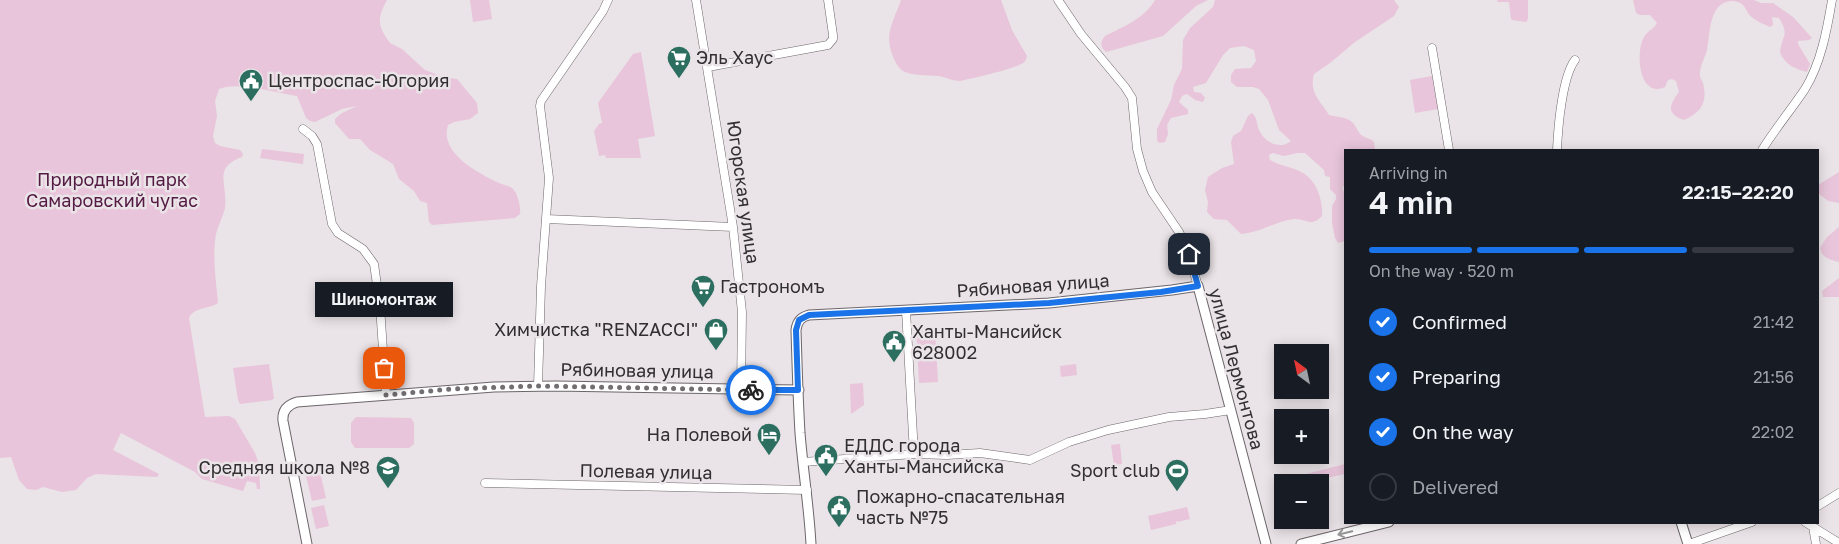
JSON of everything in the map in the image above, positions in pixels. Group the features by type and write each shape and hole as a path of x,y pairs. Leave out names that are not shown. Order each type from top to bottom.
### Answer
{"street":[{"path":"538,386 541,286 549,169 540,106 541,100 603,11 608,0"},
{"name":"Югорская улица","path":"696,0 733,227 742,312 741,390"},
{"path":"708,67 828,45 834,35 828,0"},
{"name":"улица Лермонтова","path":"1058,0 1081,34 1130,94 1133,104 1137,149 1143,171 1152,192 1186,246 1266,544"},
{"path":"1763,149 1810,80 1827,30 1832,0"},
{"path":"1432,48 1449,149"},
{"path":"1557,149 1558,131 1568,72 1575,60"},
{"path":"303,129 312,136 317,144 332,224 338,232 363,250 374,264 380,312 386,395"},
{"path":"546,219 733,227"},
{"name":"Рябиновая улица","path":"307,544 283,421 284,412 289,405 297,402 452,389 538,386 798,390 796,330 799,320 809,315 1049,303 1161,292 1198,286"},
{"path":"906,310 914,454"},
{"path":"798,390 811,544"},
{"path":"803,462 914,454 987,453 1030,460 1060,446 1108,430 1170,417 1230,410"},
{"name":"Полевая улица","path":"485,484 807,490"},
{"path":"1819,505 1839,493"},
{"path":"1301,544 1381,524"},
{"path":"1682,524 1688,544 1746,524"},
{"path":"1808,524 1839,543"},
{"path":"1813,527 1816,544"}],"green space":[{"name":"Природный парк Самаровский чугас","path":"0,0 387,0 381,12 380,22 383,32 390,43 402,49 425,70 443,77 457,79 477,103 478,113 470,119 448,125 447,135 449,144 462,161 471,168 513,189 519,201 520,214 515,218 432,225 429,222 427,203 420,201 414,191 399,179 393,164 370,150 360,139 349,139 335,123 335,119 342,113 357,106 342,109 315,122 306,118 297,96 237,86 219,89 215,101 217,116 213,136 215,143 220,146 240,150 243,154 242,157 227,166 224,172 225,208 216,234 214,251 218,303 194,312 189,318 205,417 229,416 235,419 255,453 259,464 260,489 257,489 256,483 247,481 243,491 202,479 195,472 121,433 113,450 159,474 157,477 96,474 87,478 76,490 62,492 43,487 36,490 27,489 19,480 11,457 0,458"},
{"path":"470,0 489,0 492,19 473,22"},
{"path":"901,0 1001,0 1012,30 1027,56 1026,60 1011,68 960,81 938,76 911,74 903,71 894,59 889,43 890,29"},
{"path":"1155,0 1208,0 1196,6 1163,36 1106,52 1101,44 1105,36 1140,17"},
{"path":"1215,0 1394,0 1399,7 1394,16 1355,42 1314,74 1314,91 1329,115 1351,121 1361,135 1374,142 1375,149 1344,149 1344,186 1342,187 1344,192 1344,241 1338,243 1335,238 1332,223 1332,206 1336,195 1330,189 1330,177 1325,176 1324,170 1305,153 1284,156 1273,153 1269,155 1270,160 1299,171 1312,181 1318,192 1321,204 1322,216 1318,220 1311,222 1298,219 1287,220 1255,232 1241,234 1227,220 1214,219 1207,212 1208,202 1205,190 1208,177 1222,168 1234,164 1231,142 1233,136 1241,131 1248,116 1252,113 1254,115 1260,132 1270,142 1282,145 1291,141 1279,130 1268,100 1259,89 1237,87 1231,82 1231,75 1235,69 1251,68 1256,61 1254,50 1244,46 1230,48 1223,55 1206,83 1193,87 1194,92 1201,93 1205,98 1203,102 1195,100 1187,94 1182,96 1179,102 1188,110 1188,114 1171,118 1167,125 1168,134 1165,142 1159,143 1157,140 1157,129 1171,100 1174,85 1182,69 1183,40 1190,28 1213,7"},
{"path":"1497,0 1528,0 1528,19 1526,22 1512,20 1509,2 1498,2"},
{"path":"1633,0 1754,0 1761,3 1773,3 1793,17 1812,38 1798,41 1810,64 1807,72 1790,65 1784,60 1780,52 1785,32 1779,18 1772,17 1773,25 1770,27 1750,16 1744,6 1738,2 1725,2 1715,12 1710,27 1707,50 1700,75 1705,96 1702,106 1695,114 1684,120 1678,118 1671,109 1671,105 1679,92 1676,81 1668,80 1665,87 1656,89 1649,86 1641,72 1641,44 1645,35 1657,23 1650,15 1636,13"},
{"path":"641,52 655,136 638,139 641,158 606,158 605,155 599,156 594,131 602,123 598,103 633,54"},
{"path":"1432,76 1438,109 1415,113 1410,80"},
{"path":"262,149 304,154 303,164 260,158"},
{"path":"1839,172 1839,203 1828,201 1819,194 1819,184"},
{"path":"1839,227 1839,262 1825,256 1820,248 1827,237"},
{"path":"1839,278 1839,297 1823,297 1822,291"},
{"path":"935,329 938,382 919,383 916,330"},
{"path":"269,364 274,398 272,400 240,404 233,368"},
{"path":"1076,364 1077,375 1061,377 1060,366"},
{"path":"863,383 864,405 851,414 850,384"},
{"path":"356,417 411,418 414,423 414,444 409,448 355,448 351,442 351,423"},
{"path":"1120,444 1122,464 1114,465 1111,445"},
{"path":"1344,464 1344,474 1329,477 1329,474 1306,474"},
{"path":"320,472 326,498 312,501 306,476"},
{"path":"324,505 329,526 316,529 311,508"},
{"path":"1187,507 1190,519 1177,522 1176,520 1176,524 1151,530 1148,516"}],"way so far":[{"path":"384,368 386,395 452,389 538,386 751,390"}],"place":[{"name":"Эль Хаус","path":"679,79"},
{"name":"Центроспас-Югория","path":"251,102"},
{"name":"Гастрономъ","path":"703,308"},
{"name":"Химчистка \"RENZACCI\"","path":"716,351"},
{"name":"Ханты-Мансийск 628002","path":"894,363"},
{"name":"Шиномонтаж","path":"384,368"},
{"name":"На Полевой","path":"769,456"},
{"name":"ЕДДС города Ханты-Мансийска","path":"826,477"},
{"name":"Средняя школа №8","path":"388,489"},
{"name":"Sport club","path":"1177,492"},
{"name":"Пожарно-спасательная часть №75","path":"839,528"}],"route":[{"path":"751,390 798,390 796,330 799,320 805,316 1049,303 1161,292 1198,286 1189,254"}]}
